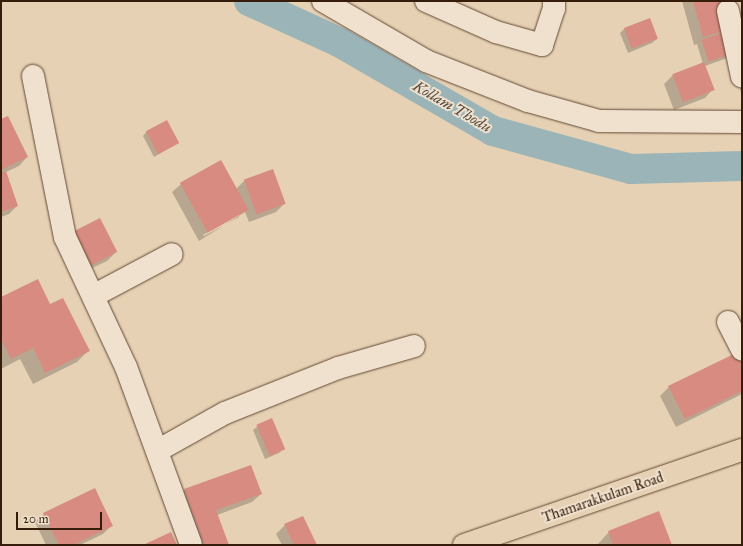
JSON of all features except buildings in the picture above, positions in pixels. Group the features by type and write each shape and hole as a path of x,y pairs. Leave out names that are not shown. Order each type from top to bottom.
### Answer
{"main road":[{"name":"Thamarakkulam Road","path":"464,545 742,450"}],"street":[{"path":"323,1 426,61 528,101 599,121 742,122"},
{"path":"426,1 496,32 542,45 554,9 554,1"},
{"path":"728,11 742,77"},
{"path":"33,76 65,237 126,367 191,545"},
{"path":"93,296 172,254"},
{"path":"728,322 742,350"},
{"path":"157,451 225,413 338,368 414,346"}],"waterway":[{"name":"Kollam Thodu","path":"249,1 339,42 493,131 631,169 742,166"}]}
